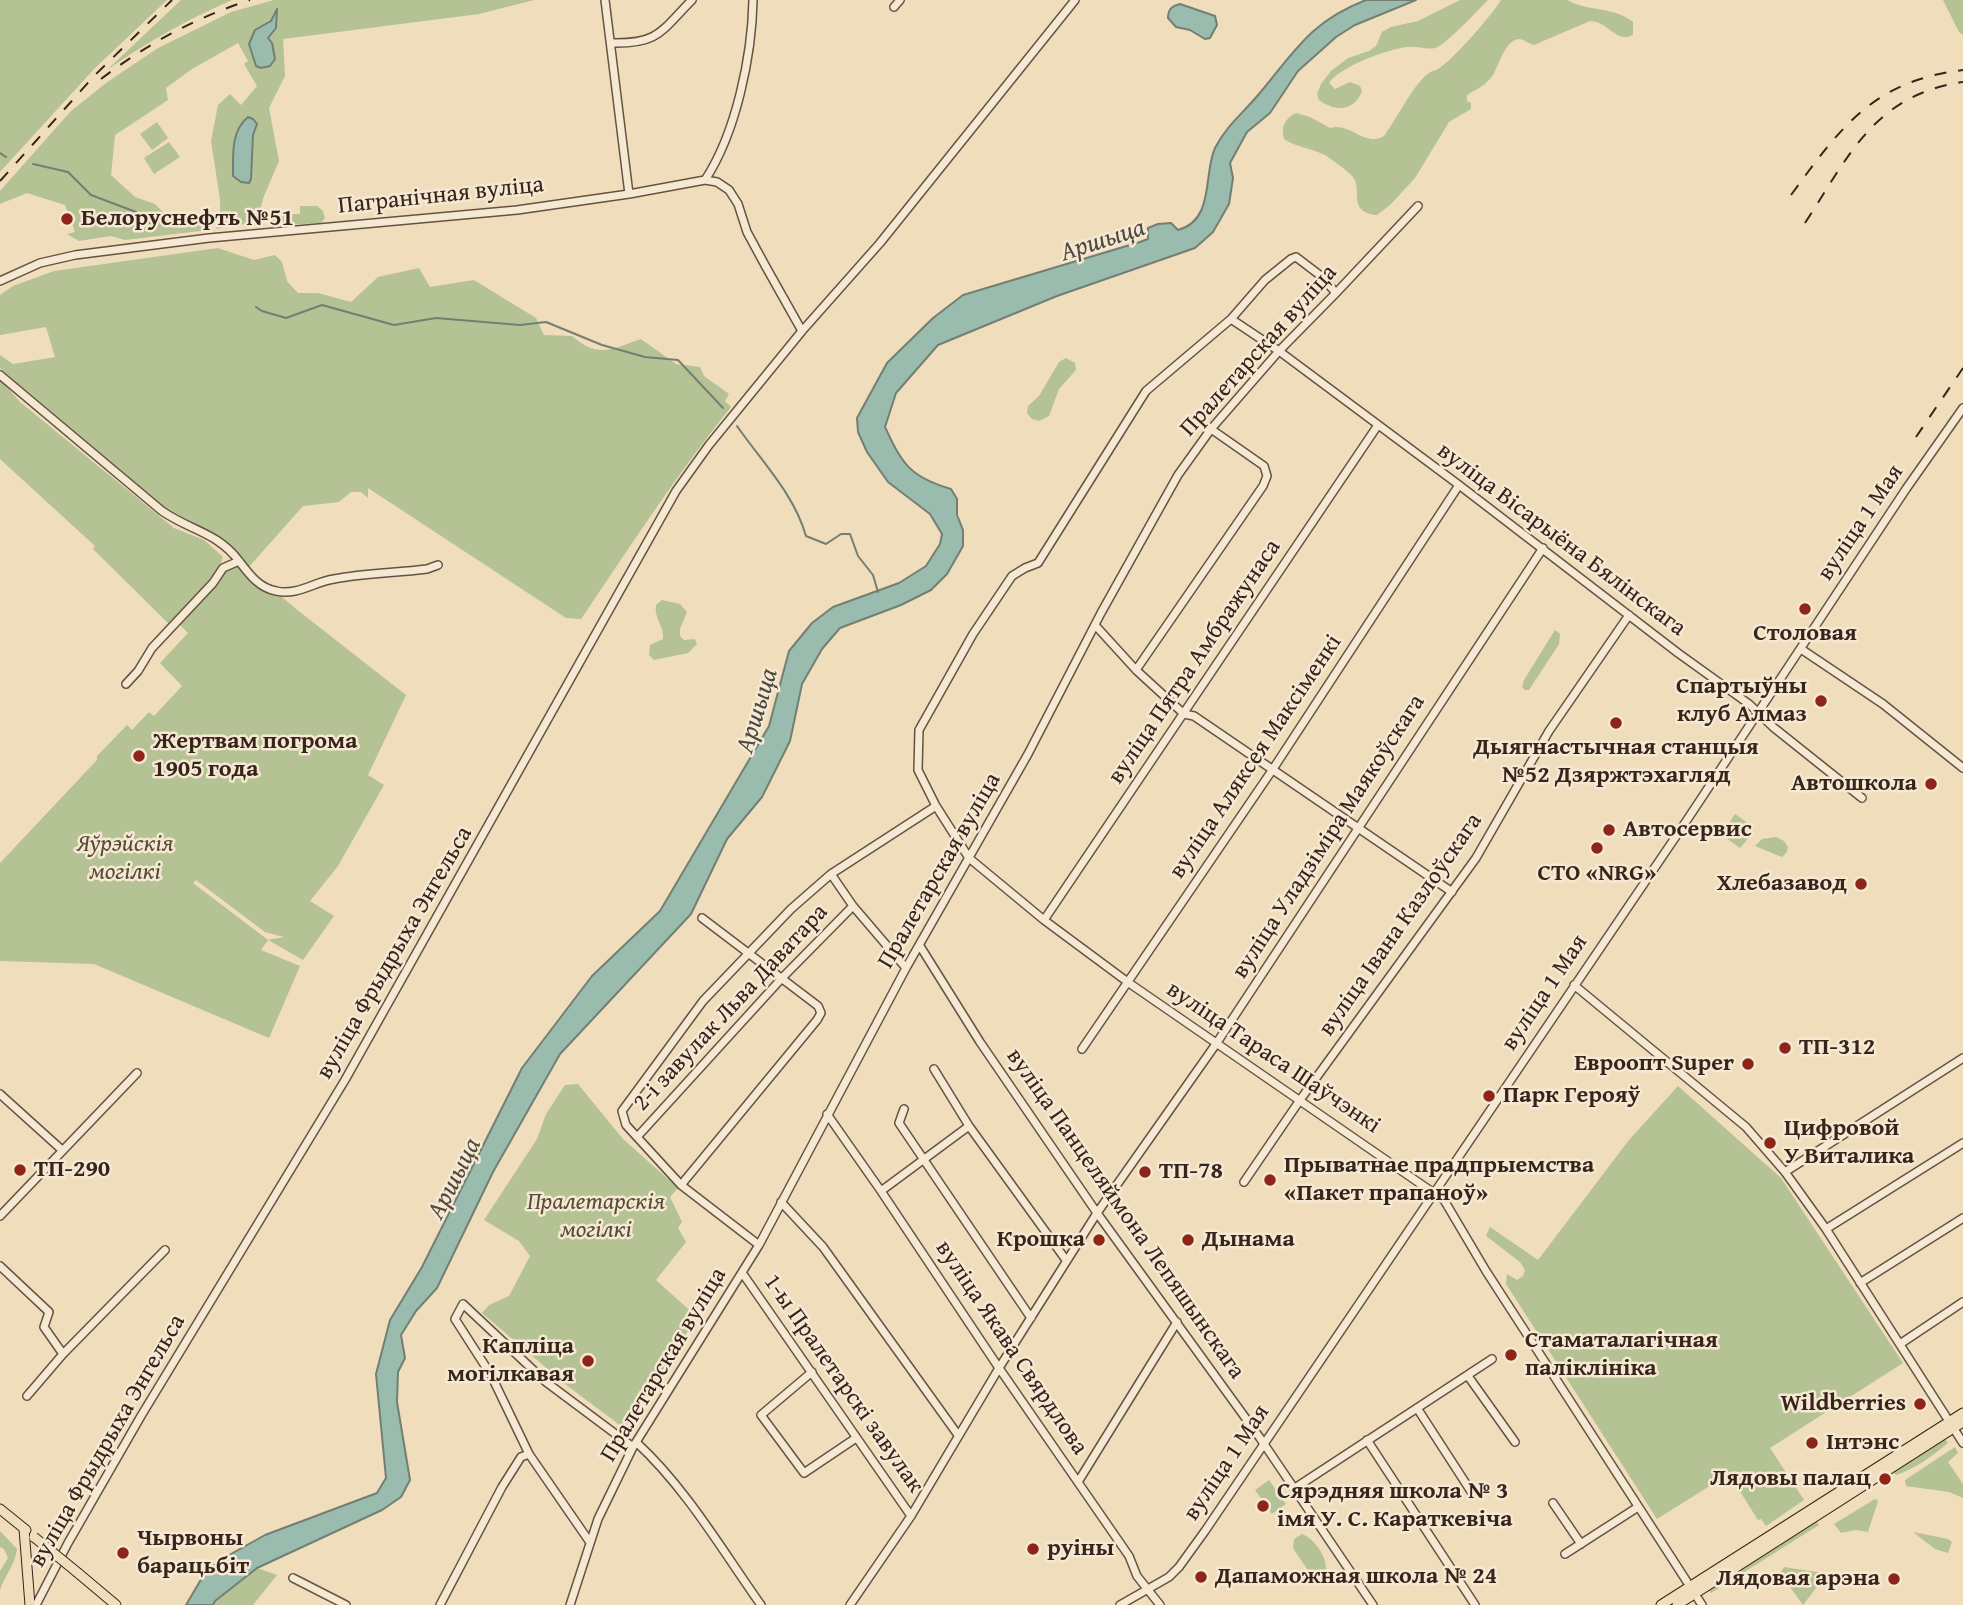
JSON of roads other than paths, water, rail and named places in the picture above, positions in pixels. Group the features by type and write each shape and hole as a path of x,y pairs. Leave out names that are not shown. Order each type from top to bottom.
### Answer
{"main road":[{"path":"1661,1605 1693,1590 1952,1424 1963,1413"},
{"path":"1952,1424 1963,1422"},
{"path":"0,1509 116,1605"},
{"path":"24,1528 30,1605"},
{"path":"1677,1605 1693,1590"}],"street":[{"path":"605,0 629,194"},
{"path":"612,43 634,44 658,35 692,0"},
{"path":"753,0 745,67 723,146 705,180 717,182 729,190 738,204 747,232 802,331"},
{"name":"вуліца Фрыдрыха Энгельса","path":"36,1605 68,1543 141,1416 345,1080 665,510 709,446 802,331 880,243 1075,0"},
{"name":"Пагранічная вуліца","path":"0,281 40,263 75,255 209,238 517,210 705,180"},
{"name":"Пралетарская вуліца","path":"570,1605 589,1541 634,1444 743,1274 906,968 1028,754 1178,475 1210,429 1279,351 1418,206"},
{"name":"вуліца Тараса Шаўчэнкі","path":"1336,293 1321,276 1296,257 1265,280 1231,319 1146,391 1038,563 1012,576 973,635 919,730 918,770 936,806 969,858 1044,920 1216,1044 1444,1200 1486,1270 1702,1605"},
{"name":"вуліца Вісарыёна Бялінскага","path":"1231,319 1279,351 1749,704 1862,798"},
{"path":"0,376 162,511 176,521 219,540 265,588 290,593 331,579 418,570 438,565"},
{"name":"вуліца 1 Мая","path":"1120,1605 1169,1577 1179,1567 1963,408"},
{"name":"вуліца Пятра Амбражунаса","path":"1044,920 1378,425"},
{"path":"1136,670 1263,486 1267,476 1264,466 1210,429"},
{"name":"вуліца Аляксея Максіменкі","path":"1082,1049 1273,769 1459,485"},
{"name":"вуліца Уладзіміра Маякоўскага","path":"850,1605 911,1516 999,1368 1097,1213 1216,1044 1543,548"},
{"path":"126,684 138,671 152,648 213,583 223,568 239,561"},
{"name":"вуліца Івана Казлоўскага","path":"1244,1182 1300,1100 1476,858 1549,731 1629,615"},
{"path":"1095,625 1136,670 1184,714 1194,716 1452,892"},
{"path":"1801,649 1883,704 1963,768"},
{"path":"759,1245 681,1185 626,1125 622,1111 703,1001 749,952 831,874 936,806"},
{"path":"831,874 853,906 906,968"},
{"name":"2-і завулак Льва Даватара","path":"638,1136 782,978 853,906"},
{"path":"681,1185 821,1013 818,1006 702,918"},
{"name":"вуліца Панцеляймона Лепяшынскага","path":"920,946 980,1042 1097,1213 1264,1443 1373,1605"},
{"path":"1574,985 1746,1127 1785,1172 1826,1229 1963,1443"},
{"path":"1785,1172 1962,1060"},
{"path":"934,1069 969,1126 1066,1261"},
{"path":"0,1216 137,1073"},
{"path":"0,1094 62,1150"},
{"path":"904,1108 899,1124 1031,1318"},
{"name":"вуліца Якава Свярдлова","path":"827,1114 1129,1556 1137,1576 1160,1605"},
{"path":"881,1191 969,1126"},
{"path":"1826,1229 1963,1143"},
{"path":"780,1202 823,1247 958,1435"},
{"path":"1860,1283 1963,1218"},
{"path":"27,1396 63,1354 165,1250"},
{"path":"0,1266 49,1312 44,1327 63,1354"},
{"name":"1-ы Пралетарскі завулак","path":"743,1274 911,1516"},
{"path":"1900,1344 1963,1303"},
{"path":"589,1541 529,1454 491,1375 456,1319 463,1304 546,1382 653,1458 761,1605"},
{"path":"1078,1482 1177,1322"},
{"path":"1295,1488 1492,1359"},
{"path":"812,1372 761,1415 804,1473 856,1438"},
{"path":"1468,1376 1515,1442"},
{"path":"1417,1408 1472,1493"},
{"path":"1367,1440 1475,1605"},
{"path":"440,1605 502,1487 521,1457 529,1454"},
{"path":"1553,1503 1581,1544"},
{"path":"1565,1554 1638,1507"},
{"path":"293,1578 330,1601 346,1605"}],"waterway":[{"path":"0,153 6,157"},
{"path":"33,164 68,172 91,195 136,212 150,223 156,223"},
{"path":"256,307 286,318 322,305 394,325 436,318 520,325 546,322 602,345 645,357 678,360 723,408"},
{"path":"737,426 794,506 806,536 826,544 841,534 850,534 858,556 873,575 878,592"}],"railway":[{"path":"0,181 95,75 172,0"},
{"path":"101,79 172,33 250,0"},
{"path":"1791,195 1844,128 1882,96 1932,76 1963,70"},
{"path":"1805,223 1851,152 1885,115 1907,100 1932,89 1963,82"},
{"path":"1916,437 1963,368"}],"place":[{"name":"Белоруснефть №51","path":"67,219"},
{"name":"Столовая","path":"1805,609"},
{"name":"Спартыўны клуб Алмаз","path":"1821,701"},
{"name":"Дыягнастычная станцыя №52 Дзяржтэхагляд","path":"1616,723"},
{"name":"Жертвам погрома 1905 года","path":"139,756"},
{"name":"Автошкола","path":"1931,784"},
{"name":"Автосервис","path":"1609,830"},
{"name":"СТО «NRG»","path":"1597,848"},
{"name":"Хлебазавод","path":"1861,884"},
{"name":"ТП-312","path":"1785,1048"},
{"name":"Евроопт Super","path":"1748,1064"},
{"name":"Парк Герояў","path":"1489,1096"},
{"name":"Цифровой У Виталика","path":"1770,1143"},
{"name":"ТП-290","path":"20,1170"},
{"name":"ТП-78","path":"1145,1172"},
{"name":"Прыватнае прадпрыемства «Пакет прапаноў»","path":"1270,1180"},
{"name":"Крошка","path":"1099,1240"},
{"name":"Дынама","path":"1188,1240"},
{"name":"Стаматалагічная паліклініка","path":"1511,1355"},
{"name":"Капліца могілкавая","path":"588,1361"},
{"name":"Wildberries","path":"1920,1404"},
{"name":"Інтэнс","path":"1812,1443"},
{"name":"Лядовы палац","path":"1885,1479"},
{"name":"Сярэдняя школа № 3 імя У. С. Караткевіча","path":"1263,1506"},
{"name":"руіны","path":"1033,1549"},
{"name":"Чырвоны барацьбіт","path":"123,1553"},
{"name":"Дапаможная школа № 24","path":"1201,1577"},
{"name":"Лядовая арэна","path":"1894,1579"}],"water label":[{"name":"Аршыца","path":"1103,241"},
{"name":"Аршыца","path":"758,711"},
{"name":"Аршыца","path":"455,1179"}],"park label":[{"name":"Яўрэйскія могілкі","path":"125,859"},
{"name":"Пралетарскія могілкі","path":"596,1217"}]}
